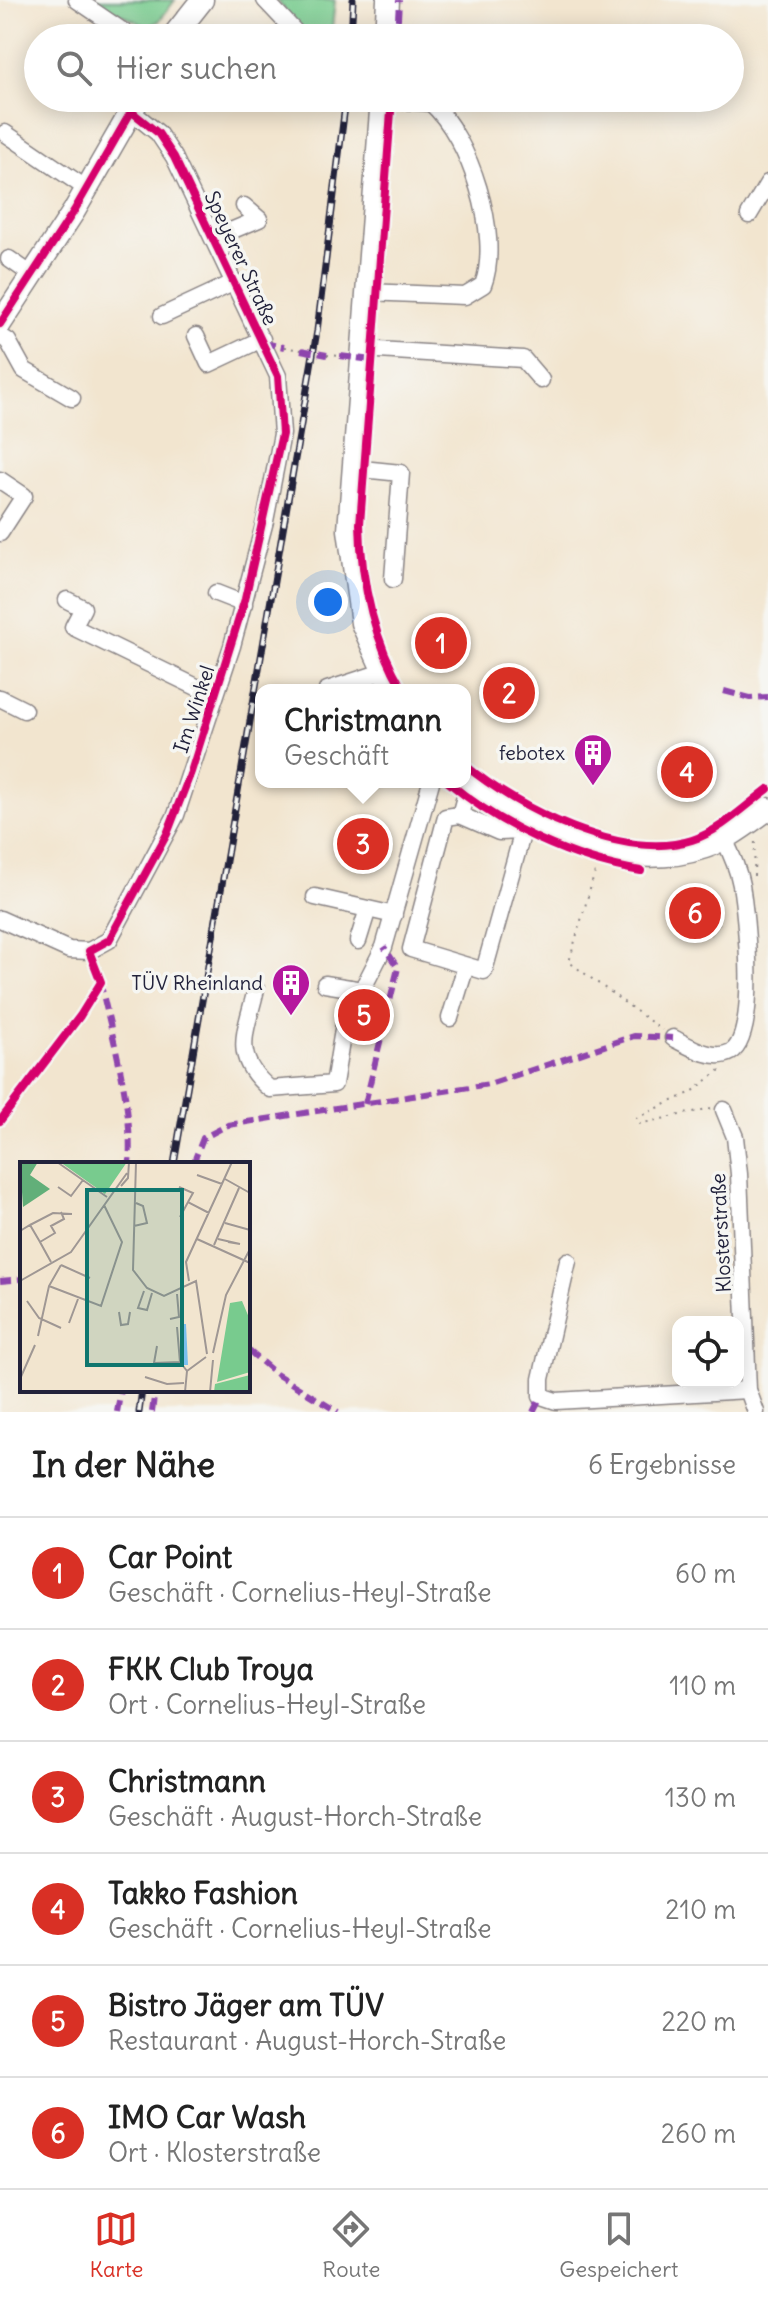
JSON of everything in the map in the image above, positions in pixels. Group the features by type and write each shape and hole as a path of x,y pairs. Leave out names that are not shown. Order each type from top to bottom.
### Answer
{"main road":[{"path":"183,24 202,0"},
{"path":"387,24 388,0"},
{"path":"0,324 87,189 132,112"},
{"path":"386,112 352,468 350,556 362,623 387,681"},
{"path":"471,784 524,826 601,849 660,855 692,851 724,839 768,809"}],"street":[{"path":"77,0 112,24"},
{"path":"265,0 288,24"},
{"name":"Speyerer Straße","path":"142,112 164,140 278,376 282,400 279,452"},
{"path":"367,292 465,296 483,285 488,267 487,215 450,127 438,112"},
{"path":"5,133 87,189"},
{"path":"749,215 768,183"},
{"path":"214,238 259,219 244,206"},
{"path":"9,259 32,275"},
{"path":"162,316 235,282"},
{"path":"0,336 8,341 24,370 72,398"},
{"path":"196,336 209,364 262,339"},
{"path":"362,349 523,359 541,380"},
{"name":"Im Winkel","path":"0,919 69,950 89,951 109,940 176,815 244,604 279,452"},
{"path":"352,468 401,473 393,579"},
{"path":"0,480 24,496 0,533"},
{"path":"216,593 244,604"},
{"path":"67,600 83,608 73,627 215,696"},
{"path":"367,684 387,681"},
{"path":"0,698 24,710"},
{"path":"325,984 362,990 384,947 429,788"},
{"path":"460,815 466,788"},
{"path":"460,815 499,832 524,826 484,971 411,949 446,817 460,815"},
{"path":"673,1038 715,1055 733,1051 745,1027 748,975 740,884 724,839"},
{"path":"315,897 367,912 394,915"},
{"path":"358,941 367,912"},
{"path":"450,1018 466,966"},
{"path":"256,989 243,1047 251,1073 270,1089 334,1084 350,988"},
{"name":"Klosterstraße","path":"724,1110 735,1137 739,1174 752,1404"},
{"path":"568,1261 541,1379 541,1396 556,1401 752,1404"}],"path":[{"path":"284,347 301,350"},
{"path":"327,355 340,356"},
{"path":"755,884 753,853 758,834"},
{"path":"601,849 569,962 673,1038"},
{"path":"724,1110 694,1109 639,1124 636,1118 708,1082 733,1051"}],"green space":[{"path":"91,0 175,0 159,21 142,24"},
{"path":"276,0 335,0 332,24 297,24"}],"tunnel":[{"path":"673,896 716,930"}],"railway":[{"path":"352,24 353,0"},
{"path":"256,684 317,331 344,112"},
{"path":"174,1162 255,692"},
{"path":"139,1412 142,1392"}],"marked path":[{"path":"398,24 399,0"},
{"path":"263,343 284,347"},
{"path":"301,350 327,355"},
{"path":"340,356 372,360"},
{"path":"724,691 750,698 768,697"},
{"path":"365,1104 398,968 384,947"},
{"path":"100,981 125,1096 129,1162"},
{"path":"194,1162 203,1138 228,1125 489,1084 634,1036 673,1038"},
{"path":"0,1281 20,1279"},
{"path":"250,1352 276,1374 338,1412"},
{"path":"117,1412 121,1392"},
{"path":"152,1412 155,1392"},
{"path":"533,1412 541,1396"}],"cycle path":[{"path":"0,324 74,211 131,112"},
{"path":"0,1121 80,1016 101,982 89,951 109,940 167,834 191,772 245,599 282,434 278,376 174,157 158,133 132,112"},
{"path":"391,112 360,524 363,567 371,610 384,651 400,684"},
{"path":"471,769 512,798 541,813 572,827 635,844 665,845 702,836 722,825 768,789"},
{"path":"456,788 491,813 538,839 589,859 641,871"}],"place":[{"name":"Car Point","path":"441,643"},
{"name":"FKK Club Troya","path":"509,693"},
{"name":"Takko Fashion","path":"687,772"},
{"name":"febotex","path":"593,787"},
{"name":"Christmann","path":"363,844"},
{"name":"IMO Car Wash","path":"695,913"},
{"name":"Bistro Jäger am TÜV","path":"364,1015"},
{"name":"TÜV Rheinland","path":"291,1017"}]}
